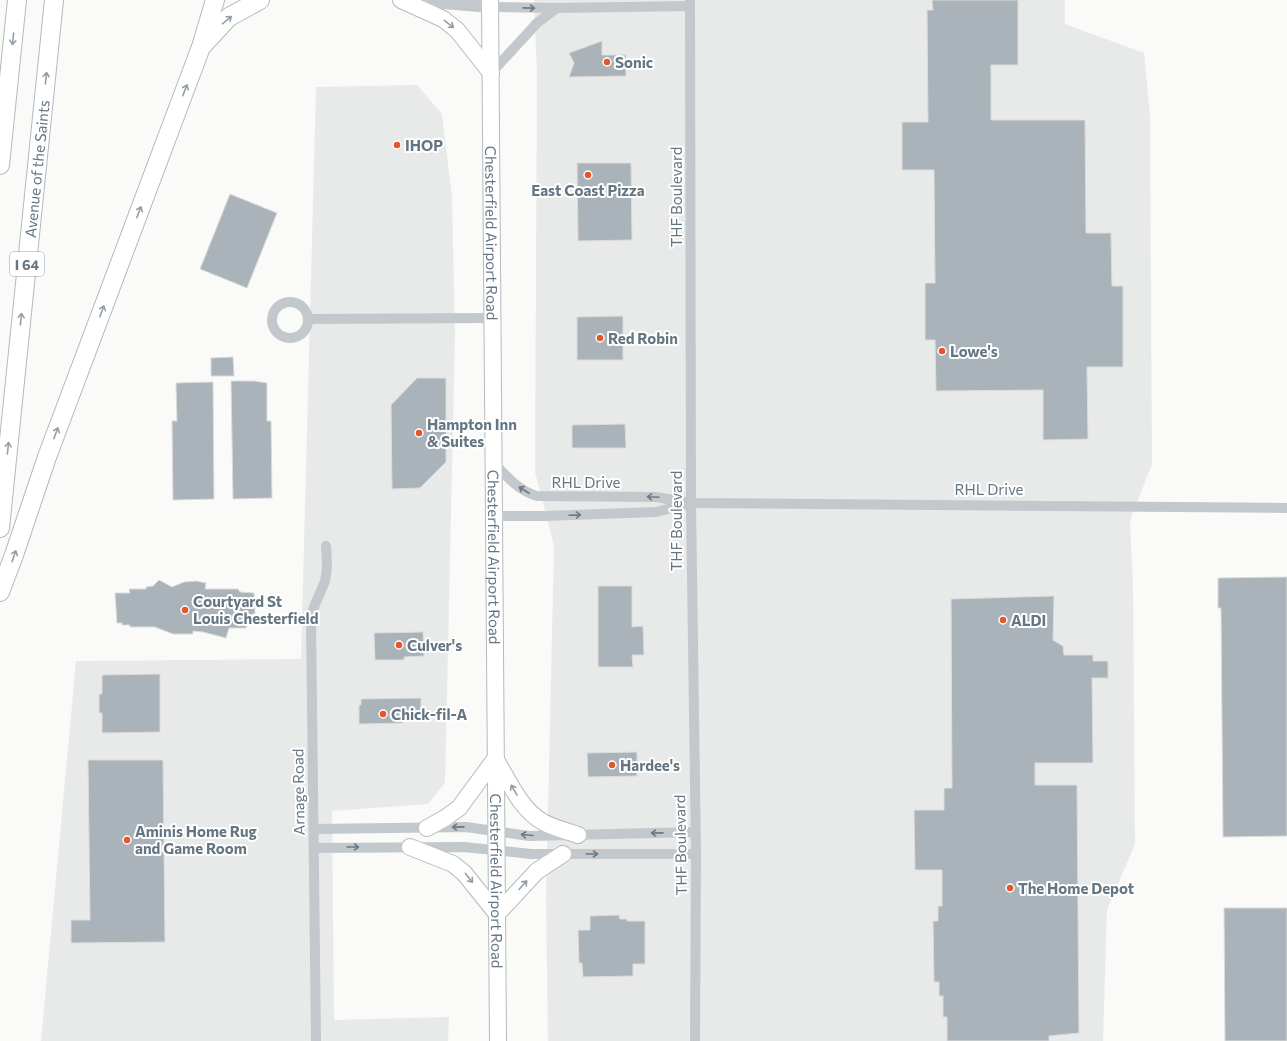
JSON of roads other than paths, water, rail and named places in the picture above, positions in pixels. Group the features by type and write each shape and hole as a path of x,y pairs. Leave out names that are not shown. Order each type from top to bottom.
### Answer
{"highway":[{"path":"0,165 17,0"},
{"name":"Avenue of the Saints","path":"0,528 54,0"},
{"path":"0,592 14,555 30,504 201,47 215,0"},
{"path":"201,47 229,17 260,0"}],"main road":[{"path":"401,0 443,19 457,30 491,73"},
{"name":"Chesterfield Airport Road","path":"490,4 498,1041"},
{"path":"427,828 446,818 459,808 495,759 522,804 532,814 543,822 578,835"},
{"path":"410,847 453,864 464,873 497,914 537,871 563,854"}],"street":[{"path":"406,0 557,8 690,3"},
{"name":"THF Boulevard","path":"690,3 691,503 696,832 696,1041"},
{"path":"491,73 537,23 557,8"},
{"path":"308,319 492,318"},
{"name":"RHL Drive","path":"493,462 520,488 537,496 656,497 691,503 1287,508"},
{"name":"RHL Drive","path":"494,516 545,516 656,512 691,503"},
{"name":"Arnage Road","path":"316,1041 311,619 313,604 325,581 327,567 326,546"},
{"path":"314,829 466,827 529,836 696,832"},
{"path":"314,848 464,847 532,854 696,854"}],"place":[{"name":"Sonic","path":"607,62"},
{"name":"IHOP","path":"397,145"},
{"name":"East Coast Pizza","path":"588,175"},
{"name":"Red Robin","path":"600,338"},
{"name":"Lowe's","path":"942,351"},
{"name":"Hampton Inn & Suites","path":"419,433"},
{"name":"Courtyard St Louis Chesterfield","path":"185,610"},
{"name":"ALDI","path":"1003,620"},
{"name":"Culver's","path":"399,645"},
{"name":"Chick-fil-A","path":"383,714"},
{"name":"Hardee's","path":"612,765"},
{"name":"Aminis Home Rug and Game Room","path":"127,840"},
{"name":"The Home Depot","path":"1010,888"}]}
